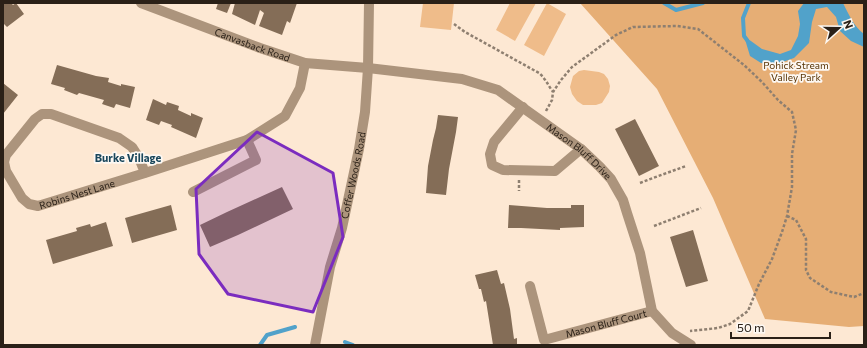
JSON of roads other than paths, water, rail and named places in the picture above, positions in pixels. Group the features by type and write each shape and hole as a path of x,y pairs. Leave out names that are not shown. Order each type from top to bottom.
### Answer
{"street":[{"name":"Canvasback Road","path":"141,3 260,48 305,63 368,68"},
{"name":"Coffer Woods Road","path":"314,345 330,267 342,228 359,149 365,112 368,68 369,3"},
{"name":"Robins Nest Lane","path":"145,173 139,158 132,147 119,138 51,114 42,114 35,119 6,155 4,162 6,171 22,198 29,204 38,206 145,173 247,140 285,116 300,88 305,63"},
{"name":"Mason Bluff Drive","path":"368,68 462,79 498,90 581,149 607,175 623,200 640,253 652,311"},
{"path":"523,107 494,142 490,154 492,165 503,170 555,171 581,149"},
{"path":"193,192 256,160 247,140"},
{"name":"Mason Bluff Court","path":"530,286 544,340 652,311"},
{"path":"652,311 672,332 690,345"}],"water":[{"path":"804,3 843,3 854,24 864,34 864,47 851,41 840,31 836,17 827,7 816,9 812,22 809,43 794,58 777,64 761,63 750,56 744,36 762,49 780,54 791,50 798,36 800,24 798,11"}],"waterway":[{"path":"664,3 676,10 703,3"},
{"path":"747,40 744,36 743,18 749,3"},
{"path":"260,345 267,335 295,327"},
{"path":"345,342 353,345"}],"district":[{"name":"Burke Village","path":"128,157"}],"park label":[{"name":"Pohick Stream Valley Park","path":"796,70"}]}
